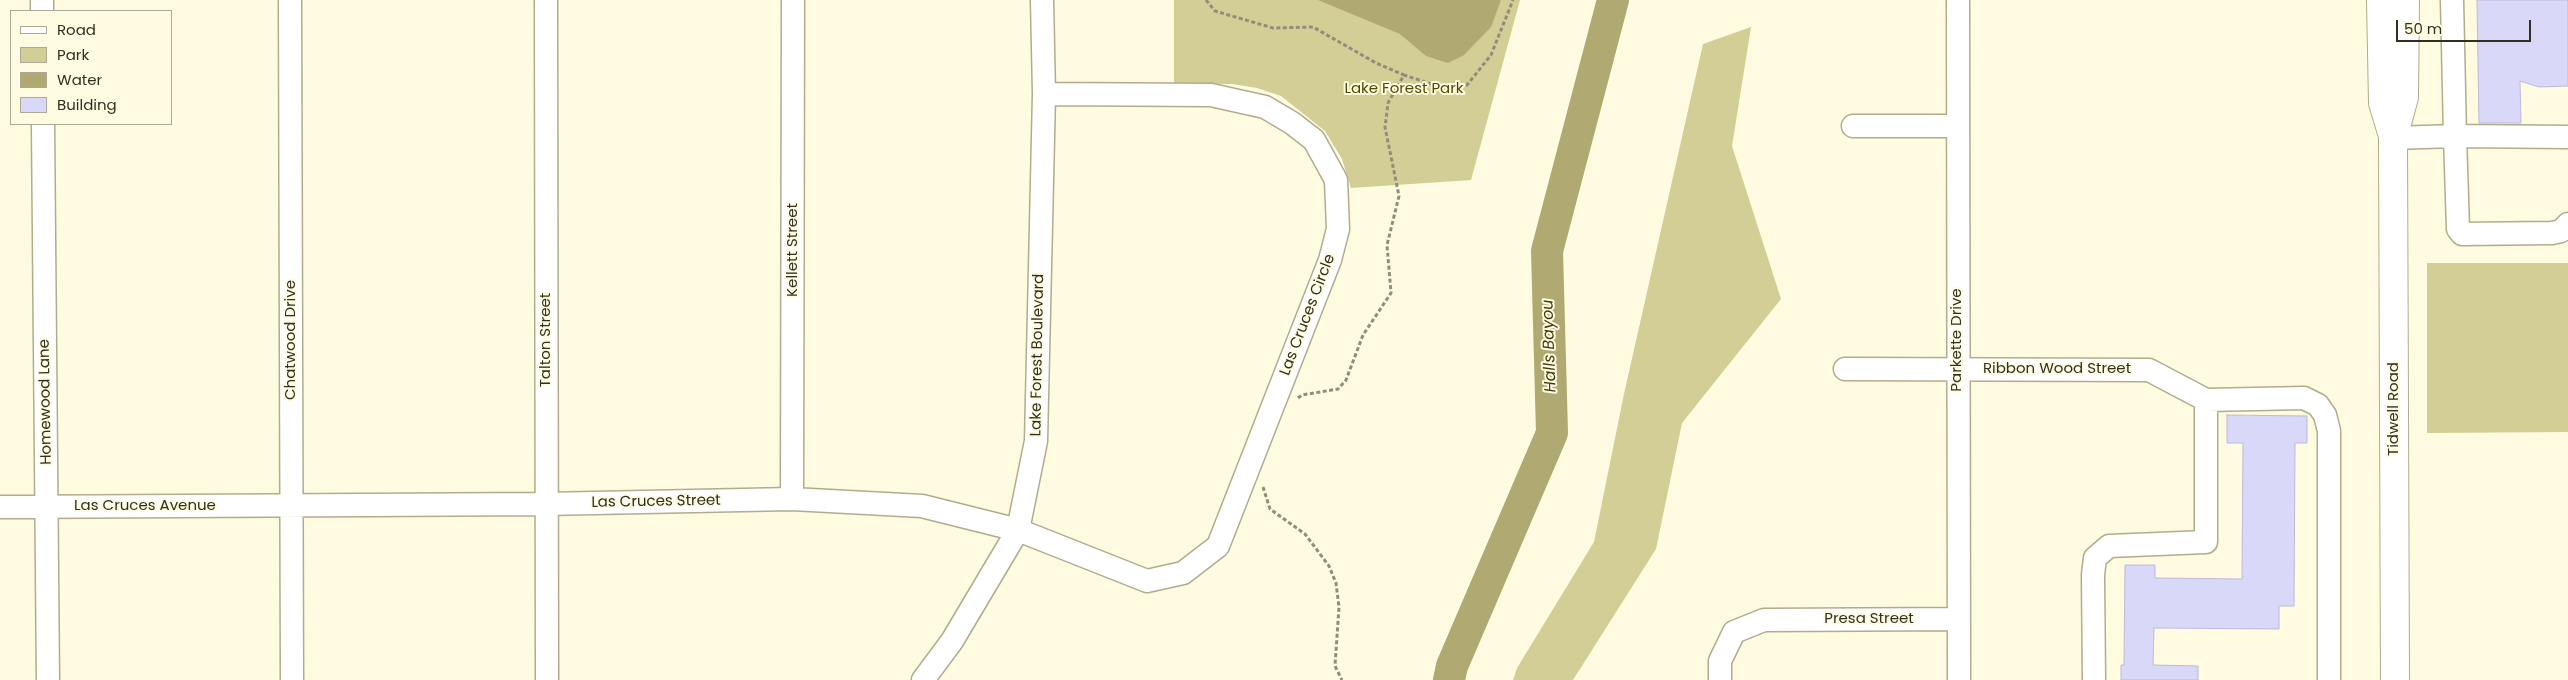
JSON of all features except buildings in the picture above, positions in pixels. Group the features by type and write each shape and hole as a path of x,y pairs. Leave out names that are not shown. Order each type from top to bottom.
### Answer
{"main road":[{"name":"Tidwell Road","path":"2381,0 2383,103 2394,138"},
{"name":"Tidwell Road","path":"2395,680 2394,138 2404,97 2405,0"}],"street":[{"name":"Chatwood Drive","path":"290,0 292,680"},
{"name":"Talton Street","path":"546,0 545,504 547,680"},
{"name":"Kellett Street","path":"792,499 793,0"},
{"name":"Lake Forest Boulevard","path":"923,680 952,641 1018,530 1036,441 1044,94 1042,0"},
{"name":"Parkette Drive","path":"1958,0 1959,680"},
{"path":"2452,0 2458,229 2462,234 2552,233 2561,231 2568,224"},
{"name":"Las Cruces Circle","path":"1018,530 1147,581 1183,574 1218,546 1330,260 1338,228 1336,180 1314,140 1292,123 1265,107 1211,95 1044,94"},
{"name":"Homewood Lane","path":"43,125 48,680"},
{"path":"1853,126 1957,126"},
{"path":"2394,138 2455,136 2568,137"},
{"name":"Ribbon Wood Street","path":"1845,369 2148,370 2206,400"},
{"path":"2094,680 2093,575 2095,558 2109,546 2206,542 2206,400 2304,398 2318,404 2325,415 2329,431 2330,680"},
{"name":"Las Cruces Street","path":"291,505 545,504 792,499 922,506 1018,530"},
{"name":"Las Cruces Avenue","path":"0,507 291,505"},
{"name":"Presa Street","path":"1720,680 1720,661 1734,632 1764,620 1958,619"}],"path":[{"path":"1206,0 1215,11 1273,28 1313,27 1376,63 1404,75 1447,89 1467,85 1491,55 1513,0"},
{"path":"1295,402 1302,395 1338,389 1346,380 1363,335 1391,293 1386,245 1399,196 1385,127 1388,103 1404,75"},
{"path":"1265,478 1262,485 1270,509 1305,534 1329,566 1336,583 1339,607 1334,666 1342,680"}],"green space":[{"name":"Lake Forest Park","path":"1174,0 1520,0 1471,180 1351,188 1342,159 1325,131 1281,96 1257,88 1232,84 1174,84"},
{"path":"1751,27 1732,146 1781,299 1682,423 1656,549 1573,680 1513,680 1517,668 1594,542 1624,394 1703,44"},
{"path":"2427,263 2568,263 2568,432 2427,433"}],"water":[{"path":"1318,0 1501,0 1491,27 1464,55 1448,63 1426,56 1400,34"}],"waterway":[{"name":"Halls Bayou","path":"1449,680 1452,666 1552,433 1547,251 1613,0"}]}
